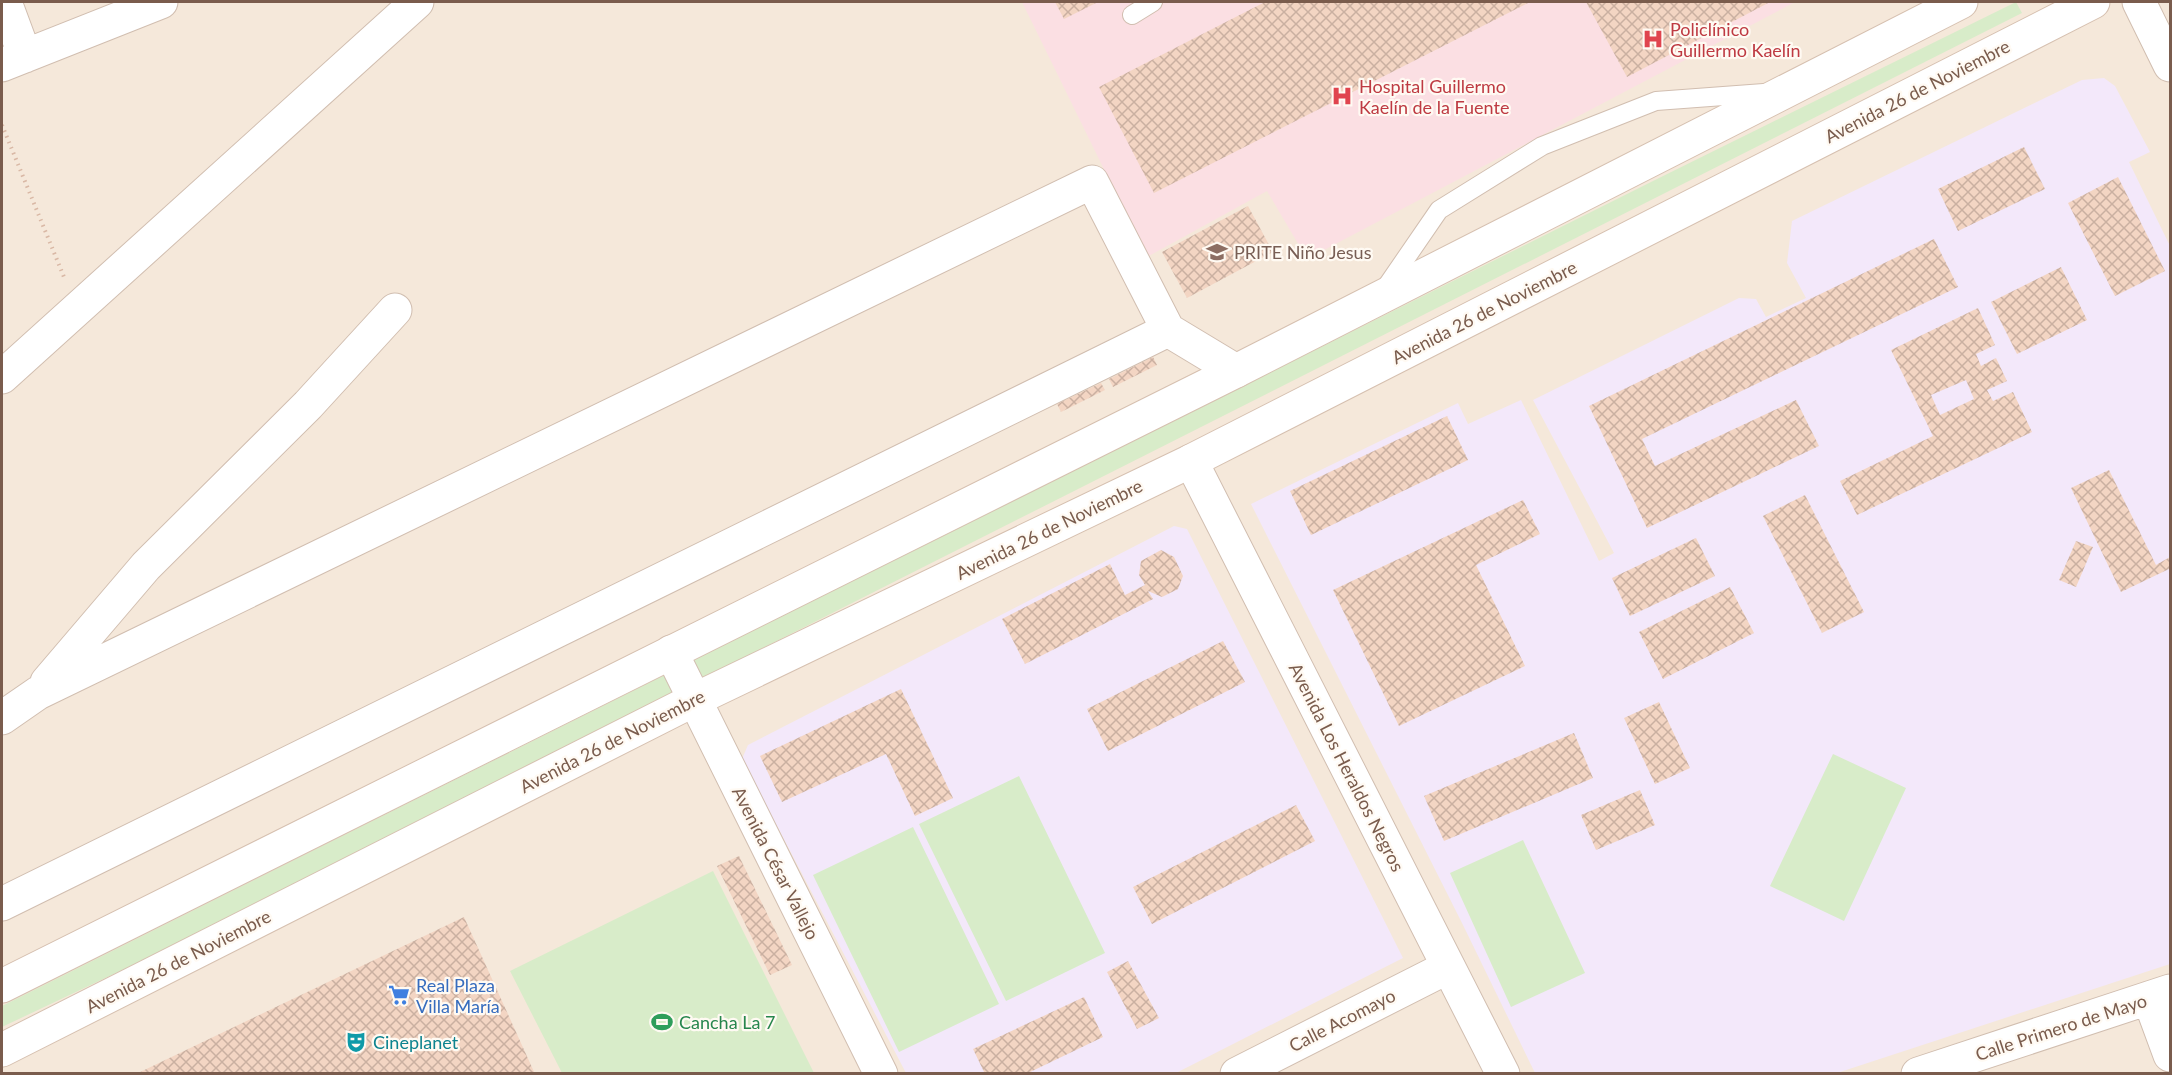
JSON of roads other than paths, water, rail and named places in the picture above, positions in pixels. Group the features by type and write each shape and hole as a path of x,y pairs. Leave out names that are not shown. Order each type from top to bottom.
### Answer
{"street":[{"path":"5,2 13,61 162,2"},
{"path":"2,377 417,2"},
{"path":"2,986 1236,371 1961,2"},
{"name":"Avenida 26 de Noviembre","path":"2,1050 694,700 1191,461 2093,2"},
{"path":"2139,2 2170,66"},
{"path":"2,718 38,693 1092,182 1168,330 1236,371"},
{"path":"38,693 146,566 308,405 395,310"},
{"path":"2,904 1168,330"},
{"name":"Avenida Los Heraldos Negros","path":"1191,461 1503,1074"},
{"name":"Avenida César Vallejo","path":"671,652 881,1074"},
{"name":"Calle Acomayo","path":"1237,1074 1448,967"},
{"path":"2160,995 2170,1055"},
{"name":"Calle Primero de Mayo","path":"1918,1074 2160,995"}],"lane":[{"path":"1132,15 1153,2"},
{"path":"1378,299 1439,210 1542,146 1656,101 1784,92"}],"place":[{"name":"Policlínico Guillermo Kaelín","path":"1653,39"},
{"name":"Hospital Guillermo Kaelín de la Fuente","path":"1342,96"},
{"name":"PRITE Niño Jesus","path":"1217,252"},
{"name":"Real Plaza Villa María","path":"399,995"},
{"name":"Cancha La 7","path":"662,1022"},
{"name":"Cineplanet","path":"356,1042"}]}
